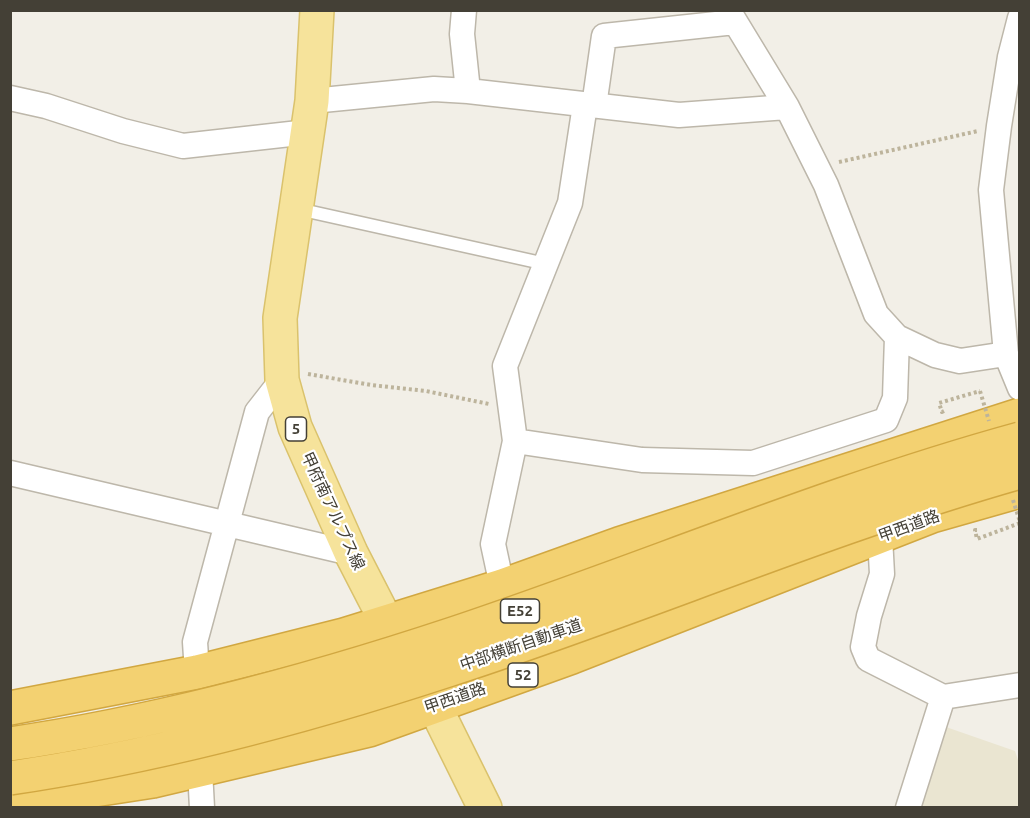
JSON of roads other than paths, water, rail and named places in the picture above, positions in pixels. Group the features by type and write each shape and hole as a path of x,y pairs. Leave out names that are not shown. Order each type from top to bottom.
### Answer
{"highway":[{"path":"10,708 197,672 344,635 502,586 619,544 1020,415"},
{"name":"中部横断自動車道","path":"10,744 139,722 350,667 515,613 880,482 964,454 1020,439"},
{"name":"中部横断自動車道","path":"10,777 143,754 246,730 348,702 512,648 887,514 1020,472"},
{"name":"甲西道路","path":"10,803 153,781 369,730 572,657 932,516 1020,491"}],"main road":[{"name":"甲府南アルプス線","path":"316,10 310,117 280,318 281,374 295,427 351,553 386,621 434,705 485,807"}],"street":[{"path":"464,10 462,34 468,91"},
{"path":"502,586 493,544 515,441 505,366 570,203 604,36 731,16 788,107 826,185 876,314 897,337 935,356 960,361 1006,354"},
{"path":"1020,18 1010,57 991,190 1006,354 1020,388"},
{"path":"10,98 46,106 123,131 183,146 434,89 679,116 788,107"},
{"path":"515,441 642,460 753,463 886,420 895,398 897,337"},
{"path":"197,672 195,642 257,412 281,374"},
{"path":"10,473 351,553"},
{"path":"880,537 882,574 869,616 863,647 868,659 943,697 1020,686"},
{"path":"908,807 943,697"},
{"path":"200,770 202,807"}],"lane":[{"path":"297,209 546,264"}]}
